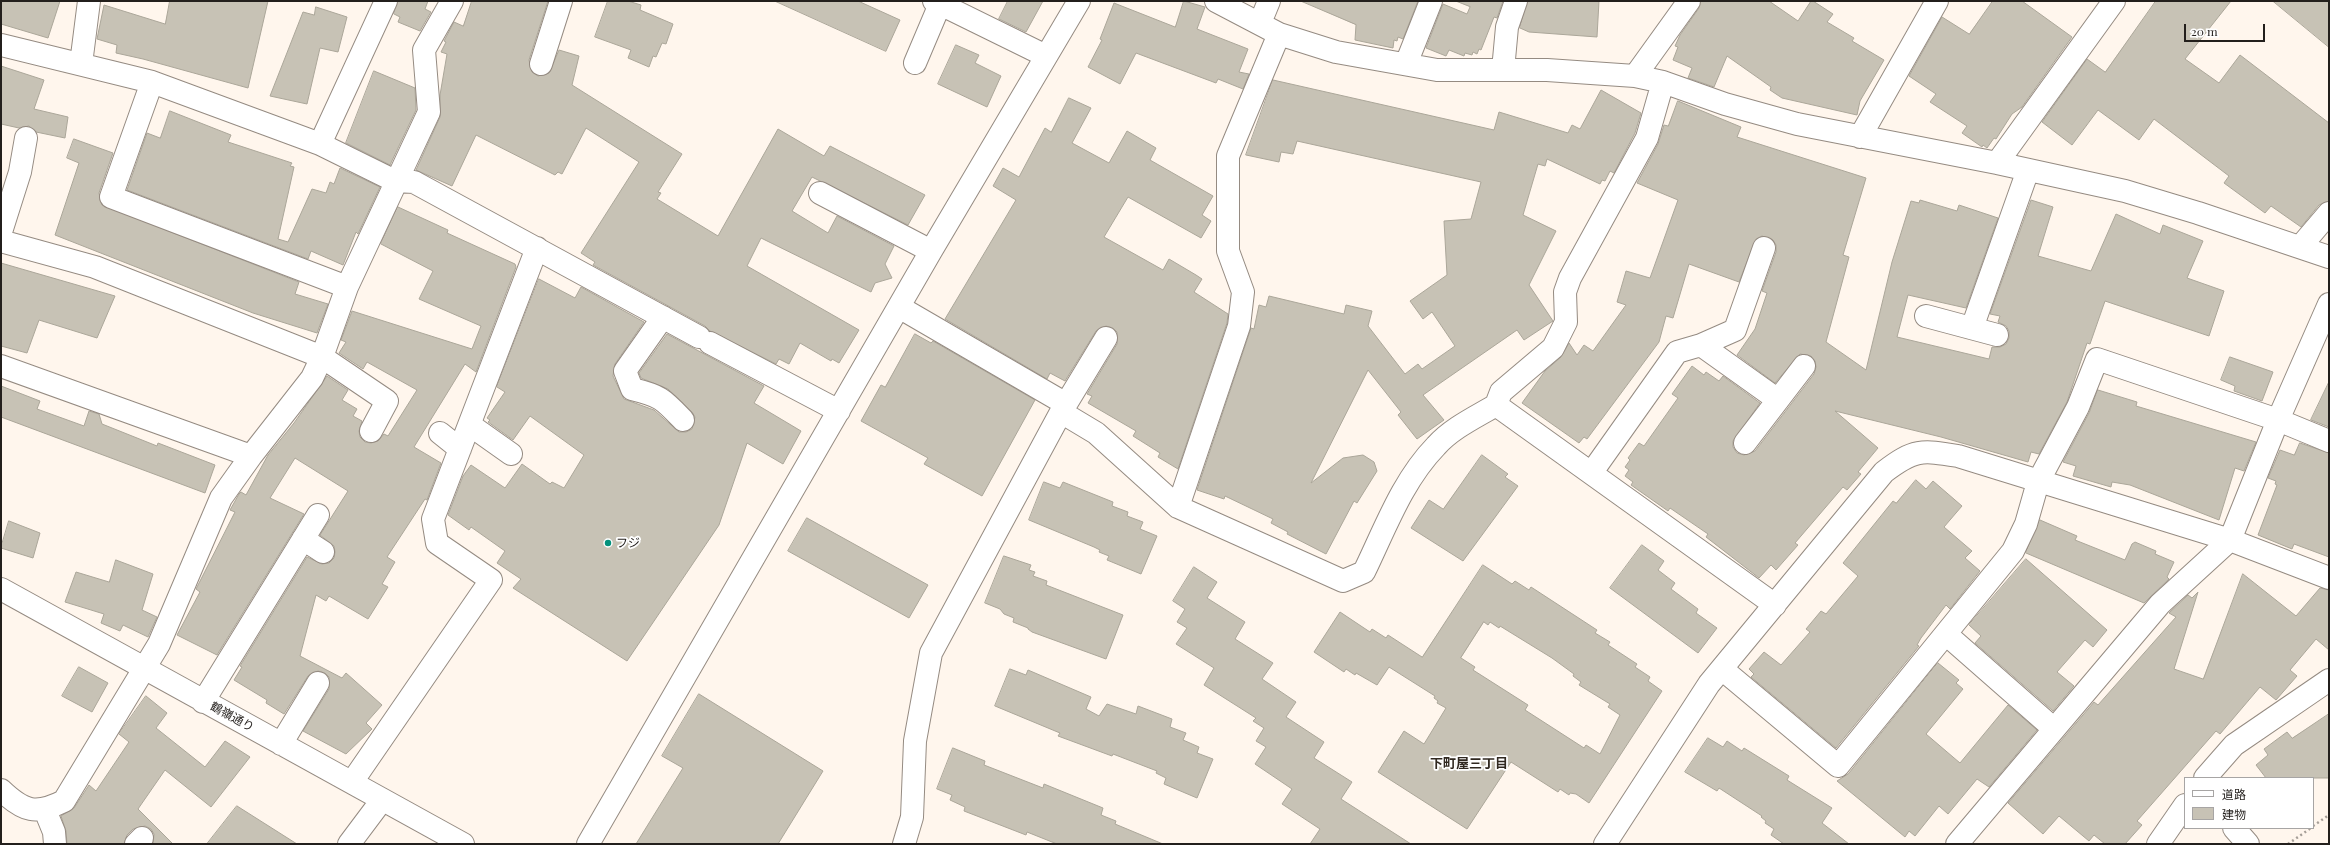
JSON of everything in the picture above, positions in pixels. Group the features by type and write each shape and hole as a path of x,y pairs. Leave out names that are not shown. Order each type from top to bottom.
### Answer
{"street":[{"path":"81,64 89,1"},
{"path":"1,790 10,799 25,808 45,810 64,801 145,670 159,644 221,498 250,456 312,378 322,357 347,286 395,181 429,112 424,50 452,1"},
{"path":"541,64 561,1"},
{"path":"588,844 931,251 1079,1"},
{"path":"1216,1 1279,34 1336,52 1436,70 1503,70 1635,76 1663,82 1725,104 1797,124 2125,191 2329,257"},
{"path":"1260,23 1269,1"},
{"path":"1406,64 1431,1"},
{"path":"1503,70 1507,27 1516,1"},
{"path":"1635,76 1689,1"},
{"path":"1860,137 1937,1"},
{"path":"1997,164 2114,1"},
{"path":"320,144 380,2"},
{"path":"915,64 937,2 1046,56"},
{"path":"1178,507 1239,326 1243,292 1228,250 1228,156 1279,34"},
{"path":"1,45 152,82 320,144 395,181 414,182 704,340 839,411"},
{"path":"152,82 111,197 347,286"},
{"path":"899,307 1064,408 1096,433 1178,507 1343,580 1364,572 1413,474 1436,444 1467,422 1496,405 1502,392 1553,348 1566,322 1565,292 1570,278 1646,138 1663,82"},
{"path":"1,232 20,172 26,138"},
{"path":"1972,328 2028,170"},
{"path":"820,193 931,251"},
{"path":"2300,247 2329,213"},
{"path":"1,241 96,267 322,357 387,401 371,430"},
{"path":"352,782 491,580 437,543 432,519 470,425 537,248"},
{"path":"1592,472 1677,352 1701,345 1735,330 1764,248"},
{"path":"1957,844 2053,728 2160,604 2230,540 2278,420 2329,304"},
{"path":"1926,316 1997,335"},
{"path":"663,317 625,371 632,389 656,394 664,399 683,420"},
{"path":"904,844 912,817 915,741 931,653 1064,408 1106,338"},
{"path":"1701,345 1778,400"},
{"path":"1722,669 1838,766 2013,551 2026,524 2038,482 2078,406 2097,359 2278,420 2329,441"},
{"path":"1,366 250,456"},
{"path":"1745,443 1804,366"},
{"path":"1496,405 1592,472 1775,606"},
{"path":"470,425 511,454"},
{"path":"440,433 460,449"},
{"path":"1605,844 1709,684 1775,606 1884,472 1902,458 1926,451 1958,456 2038,482 2230,540 2329,578"},
{"path":"203,702 318,515"},
{"path":"303,539 323,552"},
{"name":"鶴嶺通り","path":"1,589 145,670 463,844"},
{"path":"1946,635 2053,728"},
{"path":"2206,777 2234,745 2329,680"},
{"path":"281,744 318,683"},
{"path":"349,844 382,800"},
{"path":"2158,844 2184,806"},
{"path":"45,810 54,832 55,844"},
{"path":"2235,829 2248,844"}],"path":[{"path":"2314,826 2329,815"},
{"path":"2288,844 2309,829"}],"building":[{"path":"1,1 60,1 48,38 1,24"},
{"path":"170,1 268,1 248,88 116,53 117,45 97,39 104,5 165,24"},
{"path":"398,1 428,1 425,9 431,12 420,31 398,22 400,17 394,14"},
{"path":"472,1 548,1 529,60 532,72 538,76 549,73 559,50 579,56 572,85 682,154 658,192 661,193 657,199 718,236 778,129 824,156 830,146 925,195 908,225 812,177 792,211 828,233 837,216 894,246 885,264 892,278 875,283 871,292 761,238 747,266 859,330 839,363 832,359 831,361 800,343 789,364 779,359 776,364 710,331 705,326 593,265 595,262 581,253 639,162 586,128 562,174 558,172 555,175 476,135 452,186 416,170 440,117 440,95 447,54 441,52 446,42 444,41 454,22 463,26"},
{"path":"608,1 628,1 641,5 640,10 673,24 666,44 662,43 656,57 653,56 649,67 628,58 631,50 595,37"},
{"path":"775,1 858,1 900,20 886,51"},
{"path":"1008,1 1043,1 1026,32 999,19"},
{"path":"1184,1 1205,7 1197,29 1248,49 1239,72 1249,74 1243,89 1218,79 1216,83 1136,53 1120,84 1088,67 1102,40 1100,39 1114,3 1175,27"},
{"path":"1301,1 1418,1 1403,39 1398,37 1397,41 1394,40 1393,48 1355,40 1356,25"},
{"path":"1456,1 1503,1 1497,18 1494,17 1481,50 1479,49 1477,54 1473,52 1472,55 1465,53 1464,56 1449,50 1446,56 1426,48 1443,4 1467,14 1470,7"},
{"path":"1528,1 1599,1 1597,37 1529,32 1520,28"},
{"path":"1701,1 1769,1 1798,21 1811,1 1813,1 1833,14 1827,22 1854,38 1852,41 1884,60 1860,101 1857,115 1782,98 1770,90 1771,87 1727,56 1714,87 1688,78 1692,68 1673,60 1678,47 1675,46 1680,35 1699,8"},
{"path":"1993,1 2022,1 2072,37 2022,107 2012,114 1996,139 1994,138 1987,148 1983,145 1982,147 1962,133 1967,126 1930,102 1936,94 1909,76 1942,17 1969,34"},
{"path":"2156,1 2231,1 2185,59 2219,83 2240,55 2329,123 2329,201 2319,205 2301,227 2271,206 2265,213 2224,183 2229,176 2154,119 2139,140 2098,110 2072,145 2042,122 2087,59 2105,72"},
{"path":"2273,1 2329,1 2329,47"},
{"path":"316,7 347,17 338,52 320,48 307,104 270,96 303,12 314,15"},
{"path":"956,45 979,55 975,63 1001,76 987,107 938,84"},
{"path":"1,66 44,80 34,109 68,117 65,138 36,132 29,126 19,128 1,124"},
{"path":"374,71 415,88 416,110 390,165 346,143"},
{"path":"1273,80 1494,130 1499,112 1568,133 1572,125 1580,129 1601,90 1641,113 1635,133 1614,173 1610,171 1605,181 1602,180 1600,184 1547,159 1545,166 1538,164 1523,215 1556,231 1529,285 1553,321 1524,340 1517,330 1423,395 1444,420 1417,439 1398,415 1401,412 1368,370 1311,483 1343,458 1363,455 1374,462 1377,471 1357,503 1354,501 1326,554 1287,534 1288,532 1271,523 1273,519 1225,496 1224,499 1197,490 1251,328 1254,329 1259,305 1266,307 1269,296 1344,314 1346,305 1372,311 1368,326 1405,374 1418,364 1422,369 1455,346 1432,312 1423,319 1410,301 1447,275 1444,221 1471,219 1481,182 1297,141 1293,154 1281,152 1279,162 1246,155"},
{"path":"1069,98 1091,108 1072,143 1109,163 1127,131 1156,148 1150,160 1213,196 1202,215 1211,221 1201,238 1128,197 1104,237 1163,270 1169,259 1196,275 1202,279 1194,292 1228,314 1227,323 1178,469 1158,457 1160,453 1133,436 1136,431 1088,403 1092,396 1087,394 1117,344 1117,332 1113,328 1106,326 1096,331 1065,381 1050,373 1047,379 945,319 1016,200 993,186 1003,168 1019,177 1045,128 1051,132"},
{"path":"1678,101 1741,127 1737,137 1866,178 1843,255 1849,257 1826,342 1866,370 1892,262 1911,201 1919,203 1920,200 1957,211 1959,205 1998,218 1966,308 1908,295 1897,337 1989,359 1992,347 2000,347 2006,344 2009,338 2009,331 2006,326 1998,322 2000,316 1990,314 2031,200 2053,207 2038,256 2091,271 2116,214 2160,234 2163,225 2203,241 2187,278 2224,291 2209,336 2105,301 2090,344 2087,343 2067,402 2039,454 2031,452 2028,462 1941,437 1835,411 1878,448 1858,472 1861,474 1847,490 1843,487 1795,543 1798,545 1776,570 1771,565 1759,578 1706,537 1708,534 1670,508 1668,511 1631,485 1633,482 1625,476 1629,470 1625,467 1630,460 1628,458 1639,443 1644,446 1678,398 1672,394 1692,366 1704,375 1706,372 1719,381 1723,376 1760,403 1733,441 1733,447 1737,453 1744,455 1755,451 1814,374 1816,367 1815,361 1811,356 1800,354 1775,383 1737,355 1755,329 1767,293 1762,291 1776,252 1776,245 1773,240 1762,236 1756,239 1739,282 1689,264 1673,318 1666,316 1659,342 1587,439 1584,437 1579,443 1522,403 1545,371 1561,357 1569,343 1577,355 1584,345 1593,351 1626,305 1617,302 1626,271 1650,278 1678,200 1637,183 1658,144 1664,125 1668,126"},
{"path":"170,111 231,135 228,142 292,163 290,166 294,167 278,239 288,242 312,189 326,193 330,182 334,184 340,168 380,187 358,234 356,232 343,265 311,251 308,259 127,190 147,133 160,138"},
{"path":"74,139 113,153 99,193 102,205 299,282 295,294 328,304 317,333 253,313 55,235 79,163 67,158"},
{"path":"398,207 448,230 447,233 515,264 516,267 476,372 465,364 414,447 441,463 427,500 425,499 387,557 395,562 382,584 388,587 368,619 329,596 326,601 316,595 300,656 342,678 346,673 382,705 366,723 372,729 346,754 303,731 329,689 329,677 325,673 318,671 308,676 284,714 266,703 267,700 234,680 242,667 240,666 307,557 322,564 329,563 334,558 334,546 320,535 348,491 295,458 270,498 304,514 217,655 177,635 200,592 196,589 235,512 230,510 239,494 241,492 246,495 268,455 294,423 327,376 348,390 342,400 357,409 353,416 362,421 359,431 360,437 365,442 371,443 378,441 384,434 388,436 417,390 367,362 363,369 339,353 346,342 341,340 352,311 472,349 481,326 419,299 433,271 381,244"},
{"path":"1,263 115,296 97,338 39,320 27,353 1,346"},
{"path":"539,279 575,298 581,287 644,322 615,364 613,376 624,399 654,410 679,432 686,432 692,429 695,417 692,412 668,389 641,378 639,373 667,334 764,386 754,403 801,431 783,464 747,443 719,525 627,661 513,588 521,579 497,563 505,551 471,527 469,530 448,515 463,476 471,465 505,488 522,464 550,484 552,482 564,488 584,455 530,416 513,440 488,422 490,420 487,418 505,392 497,387"},
{"path":"915,334 931,343 933,341 1035,400 982,496 924,464 928,458 861,421 881,385 885,387"},
{"path":"2230,357 2273,372 2262,401 2234,391 2235,386 2221,380"},
{"path":"2329,382 2329,427 2311,420"},
{"path":"1,386 40,401 37,409 84,426 89,411 99,414 102,424 157,446 158,443 215,465 205,493 1,417"},
{"path":"2098,390 2137,402 2136,406 2256,442 2244,471 2235,468 2219,520 2130,485 2112,482 2111,487 2073,476 2076,466 2063,462 2089,413"},
{"path":"2300,443 2329,453 2329,557 2294,544 2292,549 2258,535 2277,485 2275,484 2276,481 2268,478 2280,450 2294,455"},
{"path":"1482,455 1508,474 1505,477 1518,486 1463,561 1411,528 1429,500 1443,509"},
{"path":"1916,480 1926,489 1933,481 1962,506 1944,527 1972,551 1965,558 1980,571 1950,609 1946,605 1921,638 1917,645 1919,646 1836,748 1751,677 1754,674 1749,669 1764,652 1781,665 1810,632 1806,629 1821,611 1826,614 1858,576 1843,563 1893,501 1896,503"},
{"path":"1044,482 1060,488 1063,482 1113,502 1112,506 1128,512 1127,516 1143,522 1140,529 1157,536 1141,574 1107,560 1109,556 1099,552 1100,550 1094,547 1029,520"},
{"path":"807,518 928,585 909,618 788,551"},
{"path":"2040,520 2077,536 2075,540 2125,560 2132,544 2135,542 2156,551 2155,554 2174,562 2167,577 2169,579 2144,603 2026,553"},
{"path":"9,521 40,533 33,558 1,548"},
{"path":"1642,545 1664,561 1658,570 1675,583 1671,589 1698,609 1696,613 1717,628 1698,653 1610,588"},
{"path":"1004,556 1031,565 1029,570 1035,572 1033,576 1047,581 1046,585 1123,615 1106,659 1032,632 1028,628 1013,622 1014,618 1004,614 1000,609 985,603"},
{"path":"2026,559 2107,630 2093,647 2085,640 2057,672 2074,686 2053,711 1975,643 1981,636 1969,625"},
{"path":"116,560 153,574 142,610 157,617 148,637 123,625 120,631 101,623 104,614 65,602 76,572 109,582"},
{"path":"1483,565 1512,584 1515,581 1529,590 1531,587 1597,630 1595,633 1610,642 1608,645 1637,664 1635,667 1650,677 1648,681 1662,691 1589,803 1576,794 1570,793 1569,795 1560,789 1558,792 1511,762 1467,829 1378,772 1404,731 1424,744 1446,708 1437,703 1438,701 1434,698 1435,696 1389,667 1377,685 1356,673 1355,675 1346,669 1344,672 1314,652 1340,612 1370,632 1372,629 1386,638 1388,635 1422,657","holes":["1484,622 1488,625 1490,622 1499,628 1500,626 1552,658 1574,674 1573,676 1581,682 1579,685 1610,704 1608,707 1620,715 1600,754 1586,745 1584,748 1525,710 1528,705 1473,670 1475,667 1461,658"]},
{"path":"1194,567 1217,582 1207,598 1245,622 1235,639 1273,663 1262,679 1296,702 1286,717 1324,742 1314,758 1352,782 1341,799 1411,844 1310,844 1320,829 1282,804 1292,789 1255,764 1266,747 1256,741 1264,728 1253,721 1256,718 1204,685 1214,668 1176,644 1187,628 1177,622 1185,609 1173,601"},
{"path":"2243,574 2296,616 2320,588 2329,590 2329,650 2316,639 2290,670 2297,676 2276,700 2260,687 2220,734 2216,731 2137,821 2142,825 2125,844 2105,844 2094,835 2089,841 2059,816 2043,834 2008,803 2094,702 2098,705 2176,617 2169,613 2188,595 2192,598 2198,592 2174,669 2203,679"},
{"path":"1938,663 1959,680 1956,683 1963,689 1926,734 1960,763 2008,705 2037,730 1989,787 1977,779 1948,814 1939,806 1915,836 1909,831 1905,837 1837,781 1848,774"},
{"path":"79,667 108,683 92,712 62,696"},
{"path":"1010,669 1026,675 1028,670 1091,697 1086,709 1099,716 1107,704 1136,714 1138,706 1172,719 1170,727 1186,733 1183,740 1199,747 1197,753 1213,759 1197,798 1164,784 1166,778 1156,773 1157,771 1113,754 1112,756 1058,736 1060,733 995,706"},
{"path":"699,694 823,771 778,844 636,844 683,768 662,756"},
{"path":"146,696 167,713 156,728 205,767 225,741 250,757 211,807 165,770 138,809 173,844 153,844 154,834 151,829 145,826 133,829 127,835 124,844 67,844 66,831 61,816 74,808 89,785 96,791 129,742 119,734"},
{"path":"2329,714 2329,778 2265,777 2256,765 2268,755 2264,749 2287,732 2292,738"},
{"path":"1708,738 1723,747 1727,741 1742,751 1744,748 1789,776 1787,780 1832,808 1822,823 1849,844 1784,844 1771,835 1774,829 1765,823 1766,821 1761,817 1762,816 1719,788 1717,791 1685,772"},
{"path":"953,748 985,761 984,765 1043,788 1044,784 1103,808 1101,815 1116,821 1115,824 1163,844 1057,844 1027,832 1026,835 964,811 965,807 950,800 952,795 937,789"},
{"path":"237,806 297,844 207,844"}],"place":[{"name":"フジ","path":"608,543"}],"district":[{"name":"下町屋三丁目","path":"1469,764"}]}
